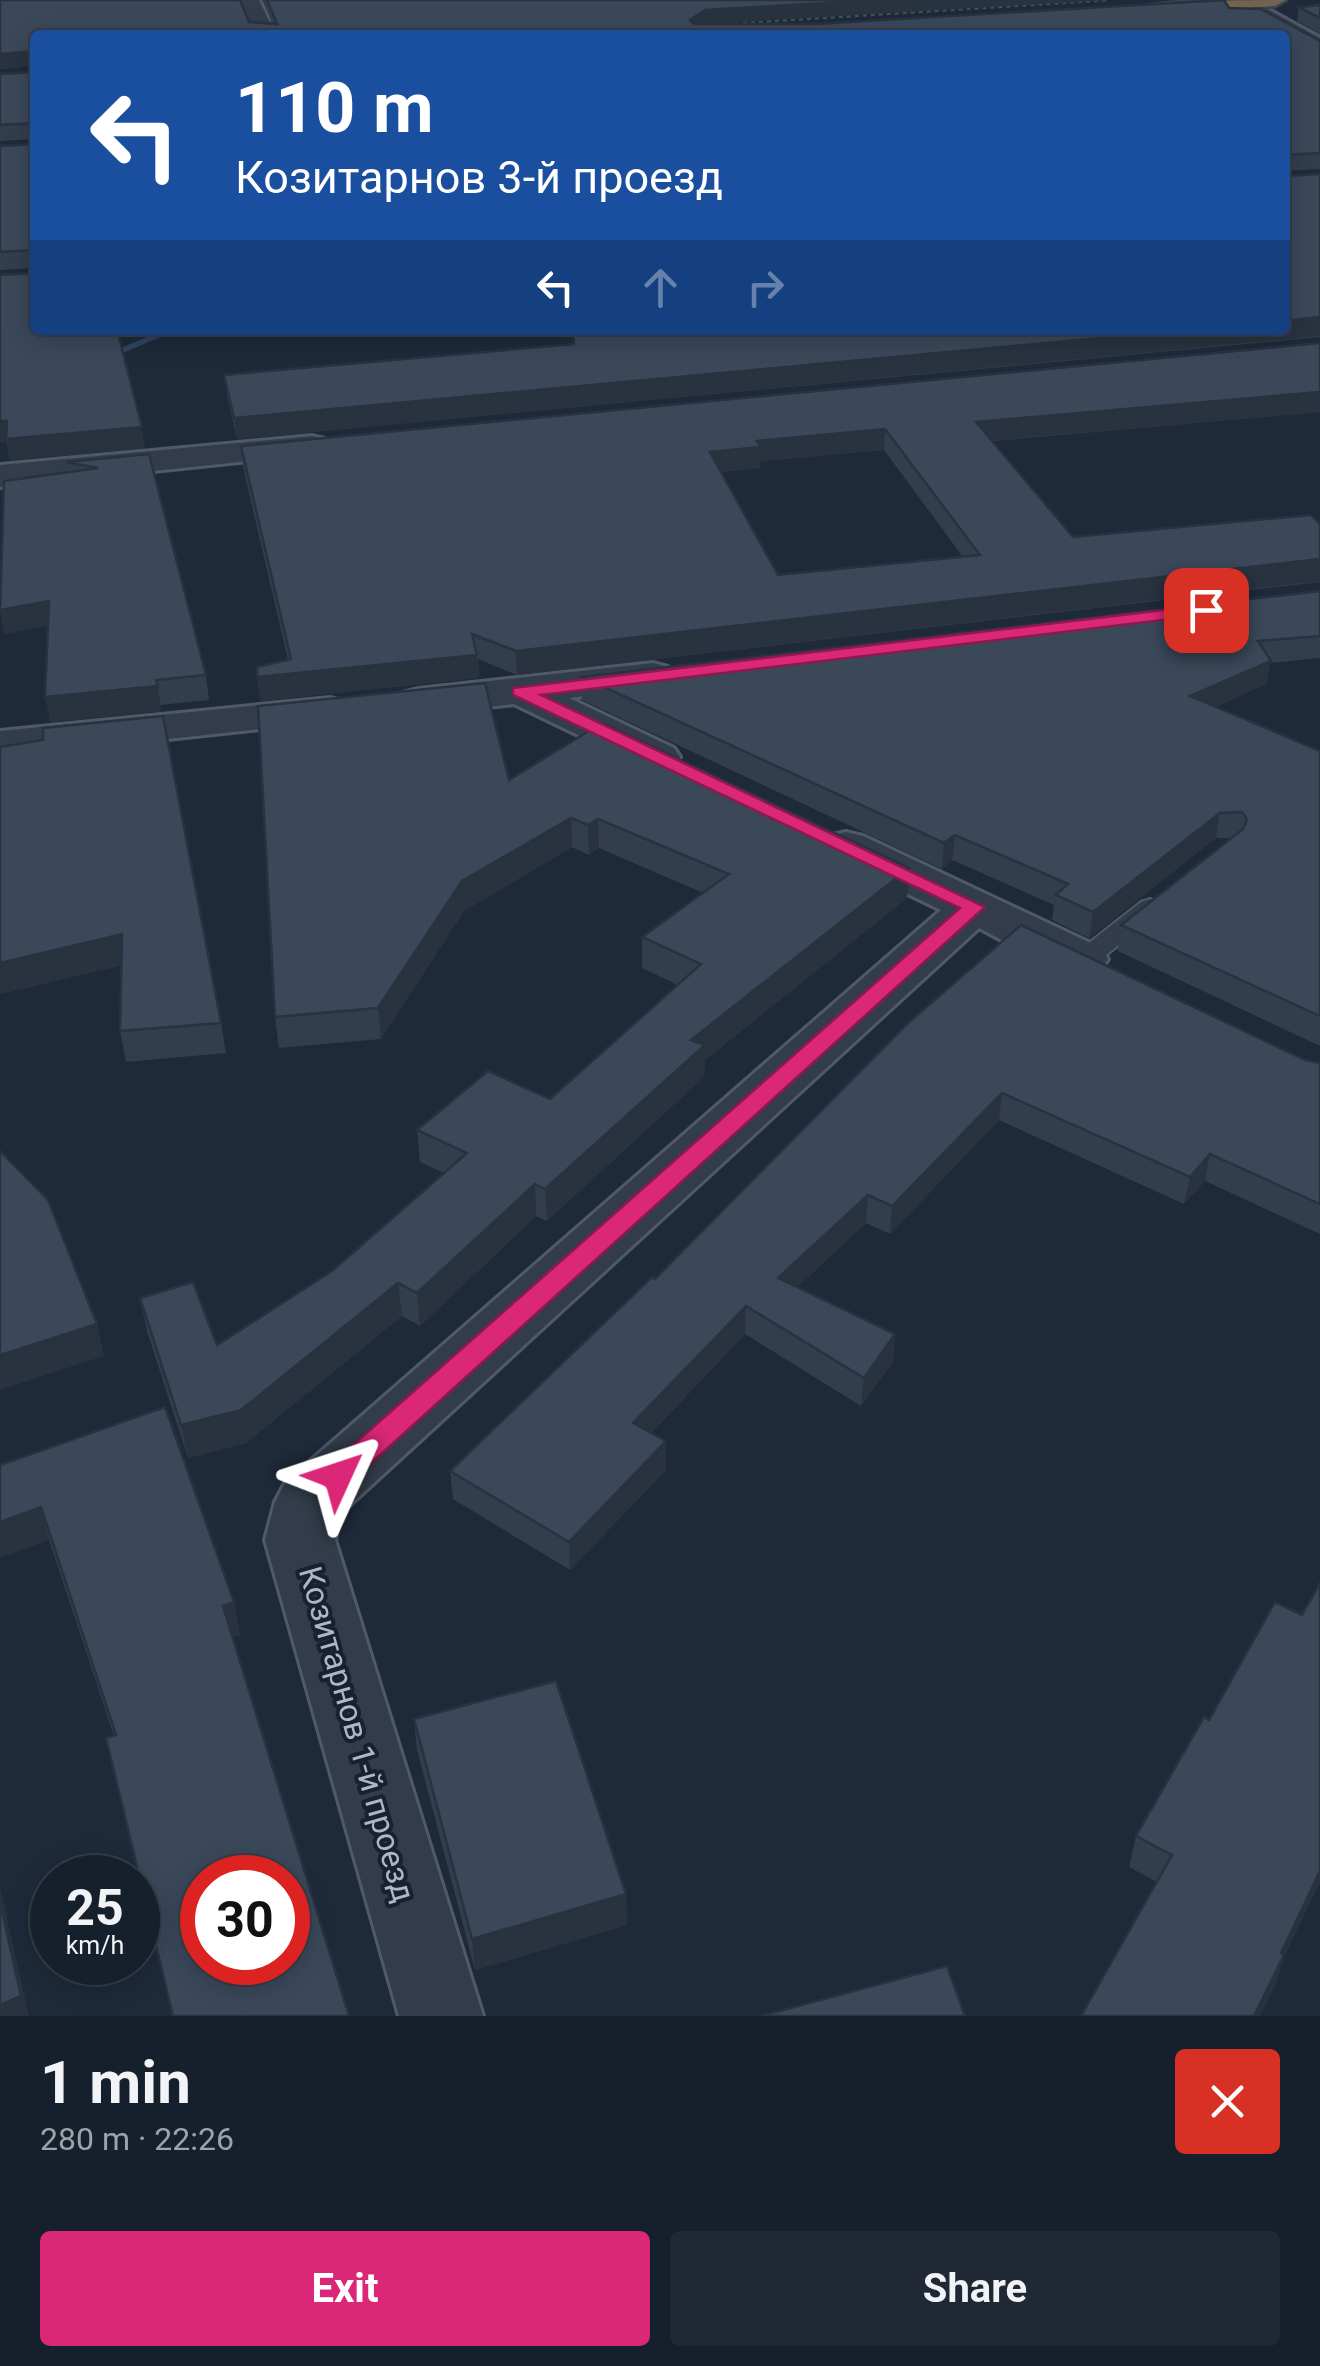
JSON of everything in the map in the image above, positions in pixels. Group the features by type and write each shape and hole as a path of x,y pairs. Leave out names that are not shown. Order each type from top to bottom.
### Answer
{"highway":[{"path":"1121,10 1252,4 1307,10"}],"street":[{"path":"249,0 263,30"},
{"path":"1252,4 1320,46"},
{"path":"0,476 335,444"},
{"path":"0,744 695,671"},
{"path":"520,692 694,774"},
{"path":"799,824 1135,983"},
{"name":"Козитарнов 1-й проезд","path":"441,2016 300,1540 308,1502 974,907"}],"lane":[{"path":"1085,959 1170,891"}],"path":[{"path":"700,25 1121,10"}],"building":[{"path":"0,0 240,0 249,22 277,24 267,0 875,0 705,10 690,20 694,24 816,24 1224,0 1229,8 1261,9 1320,41 1320,153 1290,155 1290,30 30,30 30,51 0,54"},
{"path":"1320,5 1320,18 1299,7"},
{"path":"30,72 30,123 0,125 0,74"},
{"path":"30,144 30,250 0,252 0,146"},
{"path":"1320,174 1320,317 1290,320 1290,176"},
{"path":"30,273 30,335 118,335 142,427 6,439 7,421 0,421 0,275"},
{"path":"573,335 1131,335 234,418 224,375 574,344"},
{"path":"1320,343 1320,392 976,422 1073,537 1311,515 1320,524 1320,559 516,651 472,634 477,655 257,677 257,667 291,659 241,446","holes":["885,429 980,555 778,575 710,452 761,447 757,441"]},
{"path":"149,454 206,675 156,680 158,686 45,697 49,601 0,610 4,481 98,468 66,462"},
{"path":"1320,591 1320,636 1258,641 1271,661 1190,696 1320,751 1320,1016 1121,925 1243,829 1247,819 1242,812 1220,813 1093,912 1056,895 1068,884 955,835 944,843 582,677"},
{"path":"485,683 509,780 602,723 909,868 691,1040 705,1045 545,1189 535,1184 417,1293 398,1283 241,1410 181,1425 140,1298 193,1282 217,1345 332,1271 467,1153 417,1130 488,1071 550,1099 701,964 642,937 729,874 598,819 588,825 571,818 462,881 378,1008 275,1017 258,706"},
{"path":"163,716 221,1023 120,1031 122,934 0,963 0,747 43,740 43,728"},
{"path":"1021,925 1305,1060 1320,1063 1320,1204 1210,1154 1190,1177 1002,1093 892,1206 868,1195 778,1278 895,1334 864,1378 746,1306 633,1423 666,1441 569,1542 450,1471 652,1277 655,1279 906,1025"},
{"path":"0,1151 48,1200 97,1324 0,1355"},
{"path":"165,1407 234,1602 223,1606 300,1855 180,1855 180,1985 310,1985 310,1889 349,2016 173,2016 160,1962 160,1855 134,1855 106,1738 116,1735 41,1507 0,1522 0,1465"},
{"path":"1320,1583 1320,1871 1254,2016 1081,2016 1172,1855 1136,1836 1204,1717 1209,1720 1275,1602 1302,1615"},
{"path":"556,1681 626,1894 472,1939 414,1719"},
{"path":"0,1902 21,1996 0,2005"},
{"path":"947,1966 965,2016 761,2016"}],"waterway":[{"path":"100,359 160,335"}],"route":[{"path":"338,1476 974,907 520,692 1206,610"}]}
